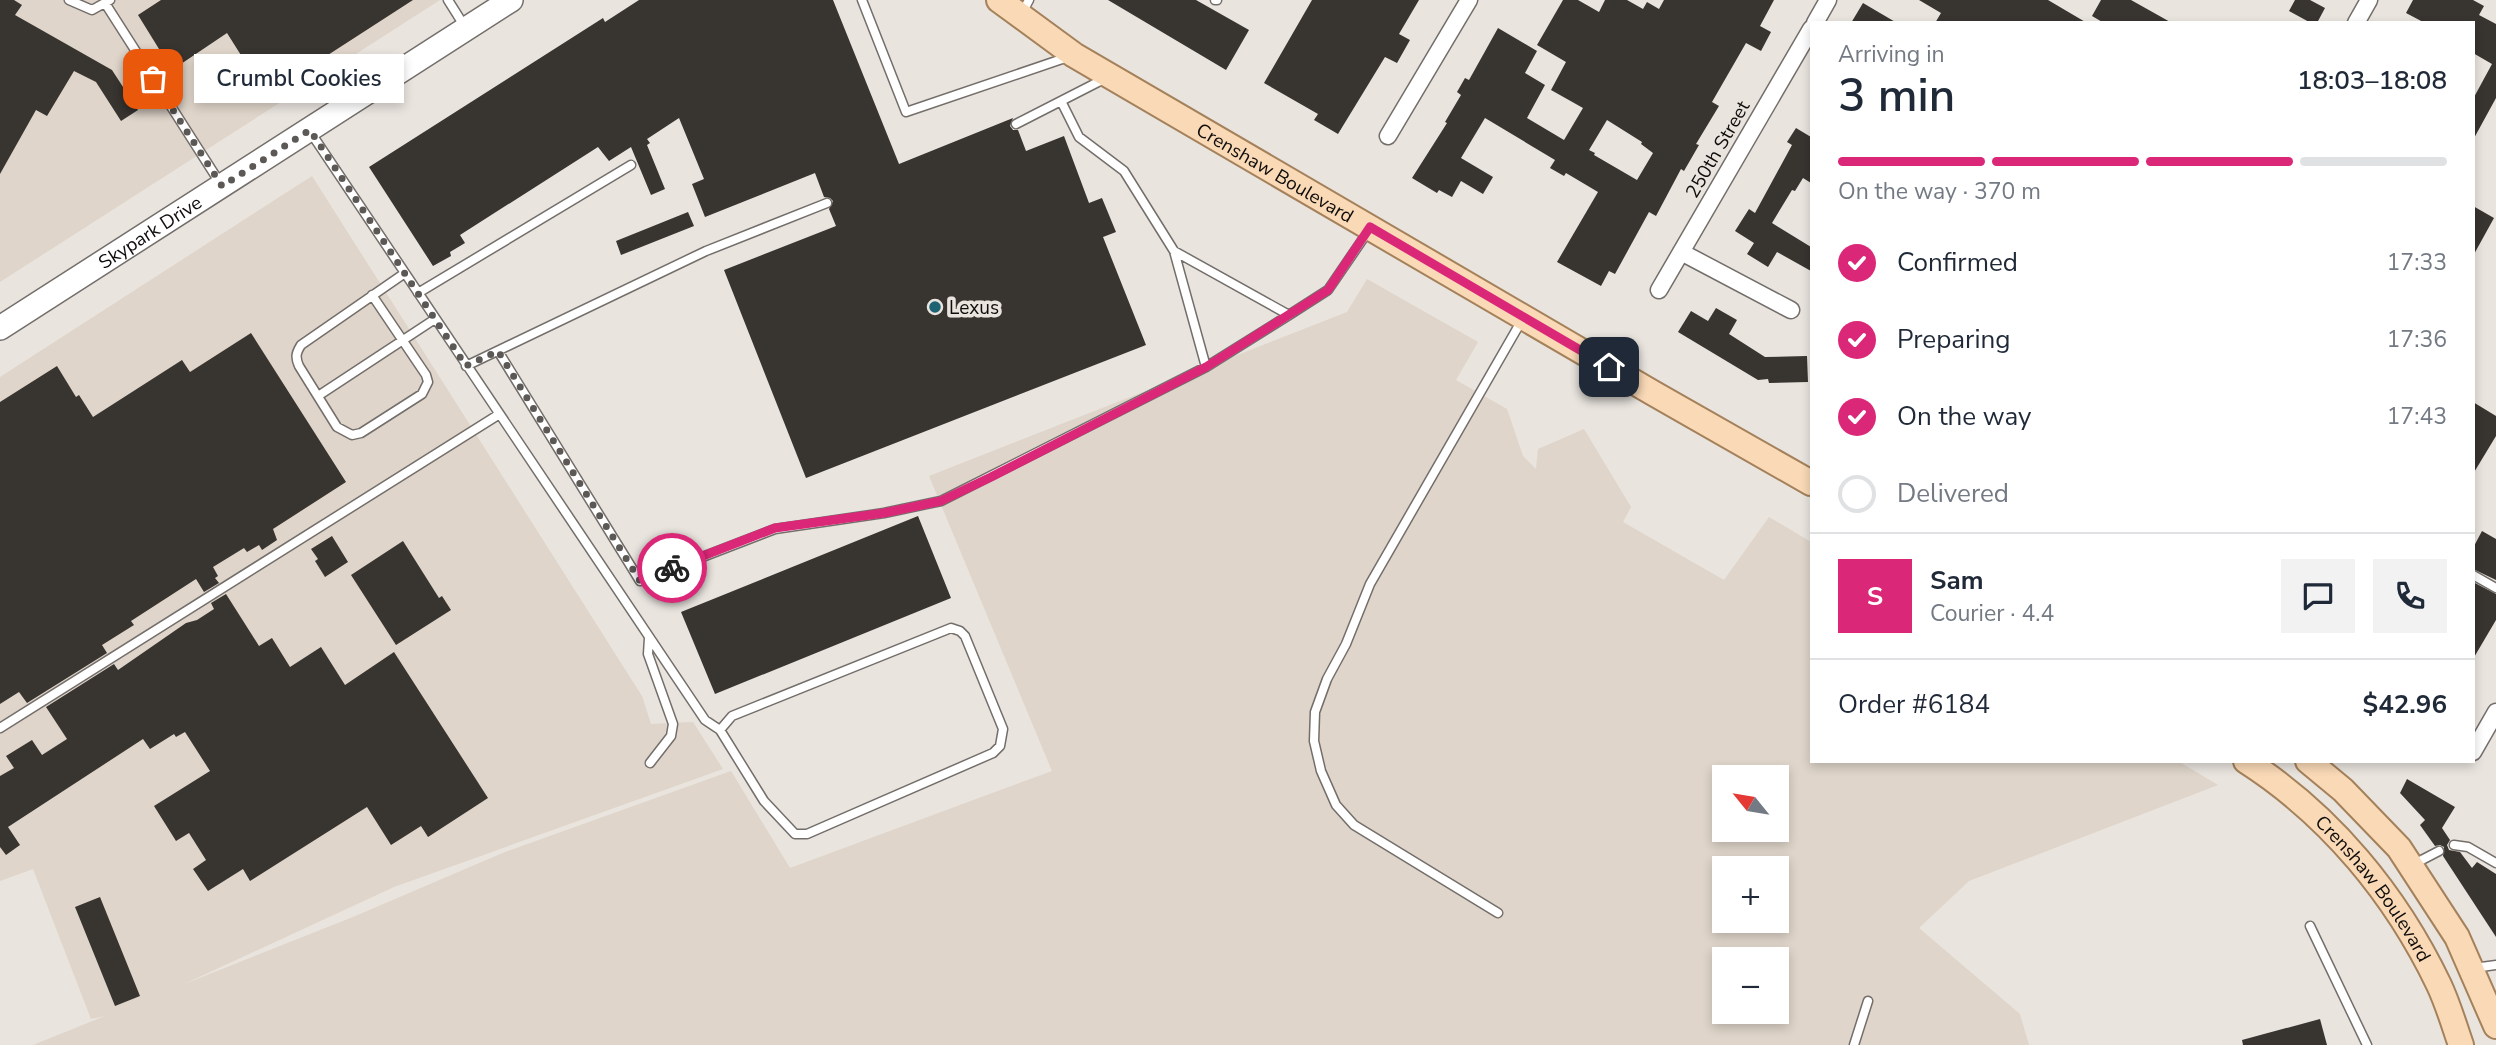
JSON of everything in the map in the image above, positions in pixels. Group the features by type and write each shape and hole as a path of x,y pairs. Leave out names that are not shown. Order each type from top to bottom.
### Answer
{"main road":[{"name":"Skypark Drive","path":"0,328 511,0"},
{"name":"Crenshaw Boulevard","path":"999,0 1025,8 1074,55 1810,482"},
{"name":"Crenshaw Boulevard","path":"2249,763 2268,775 2319,818 2370,873 2418,944 2441,987 2461,1045"},
{"name":"Crenshaw Boulevard","path":"2310,763 2343,790 2399,848 2458,937 2496,1026"}],"street":[{"path":"1388,136 1469,0"},
{"path":"1816,21 1828,0"},
{"path":"2357,21 2369,0"},
{"name":"250th Street","path":"1659,290 1810,31"},
{"path":"1681,252 1791,310"},
{"path":"2475,749 2494,719"}],"lane":[{"path":"69,0 92,9 107,2 222,186"},
{"path":"448,0 467,30"},
{"path":"862,0 906,112 1074,55"},
{"path":"1016,124 1110,76"},
{"path":"1061,101 1079,137 1124,170 1174,251 1206,367"},
{"path":"310,130 498,415 705,720 720,730 764,801 795,834 807,834 993,753 1002,740 1003,729 965,636 951,628 732,716 720,730"},
{"path":"418,293 631,165"},
{"path":"466,366 706,251 827,203"},
{"path":"498,351 640,581 775,528 884,513 941,501 1206,367 1289,315 1328,290 1370,227"},
{"path":"1174,251 1289,315"},
{"path":"372,295 426,375 428,382 422,394 361,433 352,435 337,427 299,366 297,351 301,345 372,295 405,273"},
{"path":"1498,913 1354,825 1336,805 1321,771 1314,741 1315,712 1370,584 1524,317"},
{"path":"318,396 435,319"},
{"path":"0,728 498,415"},
{"path":"2475,576 2496,588"},
{"path":"649,637 648,654 673,724 671,736 650,764"},
{"path":"2454,845 2468,847 2496,863"},
{"path":"2411,866 2439,850"},
{"path":"2310,926 2367,1045"},
{"path":"2471,968 2496,965"},
{"path":"1854,1045 1868,1001"}],"shaded area":[{"path":"0,0 440,0 0,282"},
{"path":"312,176 642,696 651,724 693,722 723,769 394,887 182,985 353,917 505,852 731,771 790,868 1052,771 929,476 1347,312 1367,279 1478,342 1456,380 1507,409 1523,456 1536,469 1538,449 1584,429 1631,507 1623,522 1724,580 1769,517 1810,541 1810,763 2181,763 2218,785 1969,881 1919,928 2020,1014 2029,1045 33,1045 105,1016 91,1019 33,869 0,881 0,377"}],"building":[{"path":"0,0 14,0 22,5 15,15 112,70 138,110 121,121 96,82 74,71 47,116 36,110 0,174"},
{"path":"161,0 413,0 266,95 227,33 172,70 138,15"},
{"path":"639,0 833,0 899,164 1013,118 1010,126 1013,130 1018,130 1026,151 1064,136 1089,203 1102,198 1116,232 1103,237 1146,345 806,478 724,270 836,226 829,209 833,201 824,197 815,173 705,217 692,184 704,179 679,118 647,139 665,189 651,195 631,147 609,161 598,147 460,235 465,243 450,252 451,256 433,266 369,167 603,18 605,22"},
{"path":"1108,0 1196,0 1249,30 1226,70"},
{"path":"1312,0 1419,0 1399,34 1410,40 1397,63 1385,57 1338,134 1314,120 1318,114 1264,83"},
{"path":"1563,0 1578,0 1599,12 1605,0 1627,0 1643,9 1647,2 1659,9 1664,0 1774,0 1760,26 1771,32 1761,51 1746,43 1712,102 1719,106 1696,144 1699,145 1684,171 1681,169 1656,216 1649,212 1615,274 1609,271 1601,286 1557,262 1598,192 1566,173 1564,176 1550,168 1555,160 1485,118 1461,158 1493,177 1483,194 1461,181 1452,197 1439,190 1437,193 1412,178 1447,123 1445,122 1461,95 1457,92 1465,78 1469,80 1498,28 1537,51 1525,73 1545,85 1527,118 1564,140 1583,108 1551,90 1566,62 1537,45","holes":["1607,120 1642,142 1641,144 1653,153 1637,180 1589,150"]},
{"path":"1919,0 2048,0 2084,21 1936,21 1941,13"},
{"path":"2101,0 2131,0 2168,21 2101,21 2092,16"},
{"path":"2295,0 2310,0 2325,8 2318,21 2307,21 2289,11"},
{"path":"2413,0 2473,0 2484,6 2479,15 2496,24 2496,98 2475,136 2475,95 2492,64 2475,54 2475,21 2421,21 2406,13"},
{"path":"1863,3 1894,21 1852,21"},
{"path":"1796,128 1810,136 1810,182 1803,178 1795,191 1792,190 1772,223 1810,246 1810,270 1777,252 1768,267 1747,254 1754,243 1735,231 1749,209 1755,213 1792,145 1787,142"},
{"path":"2475,207 2494,218 2475,252"},
{"path":"688,212 694,226 621,255 616,241"},
{"path":"1716,308 1737,320 1729,334 1765,357 1807,356 1808,382 1769,383 1768,379 1758,380 1678,332 1691,311 1708,321"},
{"path":"251,333 346,482 273,529 277,540 262,550 259,545 247,552 244,548 213,567 219,583 204,592 196,579 131,621 134,625 102,645 107,653 27,703 19,692 0,704 0,402 57,366 76,397 79,395 93,417 182,360 190,372"},
{"path":"2475,403 2496,416 2496,436 2475,471"},
{"path":"918,516 951,598 715,694 681,612"},
{"path":"2482,531 2496,539 2496,580 2475,570 2475,544"},
{"path":"332,536 348,562 325,577 311,549"},
{"path":"403,541 439,598 442,596 451,610 396,645 351,575"},
{"path":"2475,583 2496,594 2496,620 2475,656"},
{"path":"226,594 259,646 272,638 290,667 321,647 345,685 394,652 488,798 428,837 421,826 391,845 367,807 250,881 243,869 208,891 193,869 206,860 189,833 176,841 154,806 210,771 185,732 176,737 174,734 150,749 143,739 8,827 20,845 6,855 0,847 0,776 14,768 6,756 32,740 42,755 67,739 46,707 114,664 118,670 186,623 197,620 214,609 211,603"},
{"path":"2407,779 2455,807 2442,828 2450,840 2447,845 2449,850 2460,852 2472,868 2477,862 2496,874 2496,937 2443,856 2444,847 2435,846 2420,825 2425,820 2400,793"},
{"path":"100,897 140,996 115,1006 75,907"},
{"path":"2320,1019 2327,1045 2243,1045 2242,1040"}],"way so far":[{"path":"153,79 222,186 310,130 466,366 498,351 640,581 672,568"}],"place":[{"name":"Crumbl Cookies","path":"153,79"},
{"name":"Lexus","path":"935,307"}],"route":[{"path":"672,568 775,528 884,513 941,501 991,477 1206,367 1328,290 1370,227 1609,367"}]}
